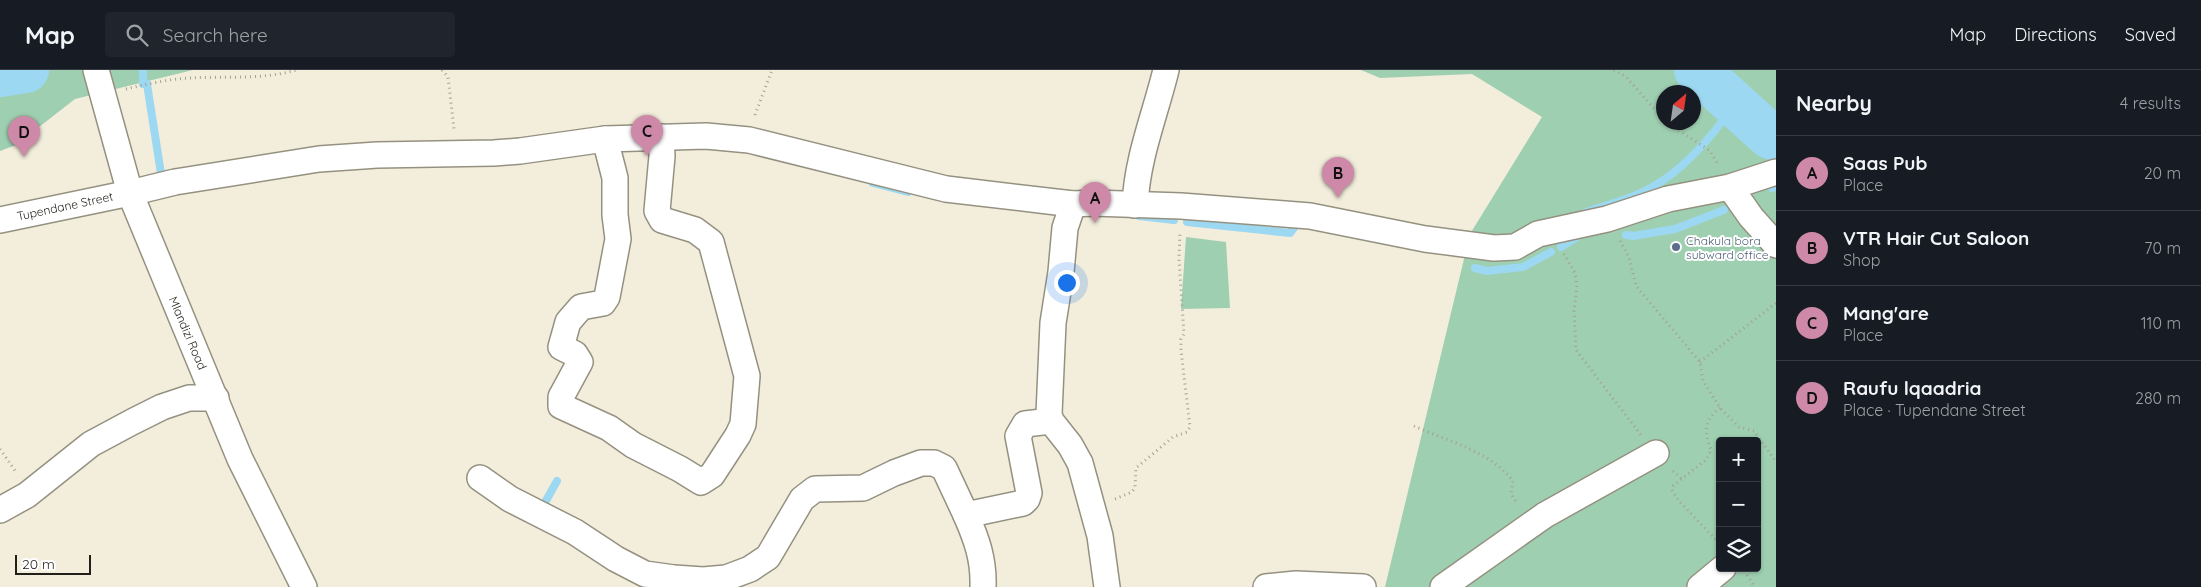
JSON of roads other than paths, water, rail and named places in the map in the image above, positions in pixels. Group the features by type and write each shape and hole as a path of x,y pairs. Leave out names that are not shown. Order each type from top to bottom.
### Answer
{"street":[{"path":"1135,205 1136,188 1148,129 1156,110 1166,70"},
{"name":"Mlandizi Road","path":"100,80 130,193 240,459 304,587"},
{"name":"Tupendane Street","path":"0,220 130,193 182,180 319,159 377,154 520,151 605,139 706,136 748,140 946,189 1073,204 1181,206 1310,216 1425,239 1494,248 1515,247 1543,233 1607,219 1668,198 1730,187 1776,172"},
{"path":"605,139 615,178 615,215 618,247 607,297 603,303 581,307 568,322 561,346 575,354 580,362 561,397 561,406 609,428 633,445 680,468 702,482 712,475 729,451 743,424 747,376 711,242 695,230 662,220 657,211 662,156 661,137"},
{"path":"1730,187 1751,217 1776,246"},
{"path":"1073,204 1065,228 1061,272 1053,323 1049,414 1051,421 1070,445 1080,463 1100,536 1107,587"},
{"path":"0,510 27,495 91,444 132,422 162,407 190,398 216,398"},
{"path":"966,515 1023,503 1028,499 1029,493 1018,436 1025,424 1051,421"},
{"path":"1443,587 1535,522 1587,490 1611,479 1656,453"},
{"path":"480,478 510,499 575,532 616,559 645,574 673,583 726,578 750,570 768,557 802,499 816,489 863,488 894,473 922,463 934,463 944,468 979,545 984,566 983,587"},
{"path":"1700,587 1718,572"},
{"path":"1266,587 1296,584 1363,587"}],"waterway":[{"path":"0,74 26,70"},
{"path":"143,70 143,84 147,84 162,180"},
{"path":"1697,70 1770,136 1776,138"},
{"path":"1586,212 1638,194 1666,178 1689,160 1735,104"},
{"path":"1770,136 1776,133"},
{"path":"873,183 908,192"},
{"path":"1772,188 1776,187"},
{"path":"1626,235 1633,236 1675,229 1724,210"},
{"path":"1139,216 1174,220"},
{"path":"1187,222 1290,233 1300,220"},
{"path":"1561,247 1580,235"},
{"path":"1475,268 1487,271 1523,267 1551,252"},
{"path":"542,511 557,481"}],"place":[{"name":"Mang'are","path":"647,156"},
{"name":"Raufu lqaadria","path":"24,157"},
{"name":"VTR Hair Cut Saloon","path":"1338,198"},
{"name":"Saas Pub","path":"1095,223"},
{"name":"Chakula bora subward office","path":"1676,247"}]}
